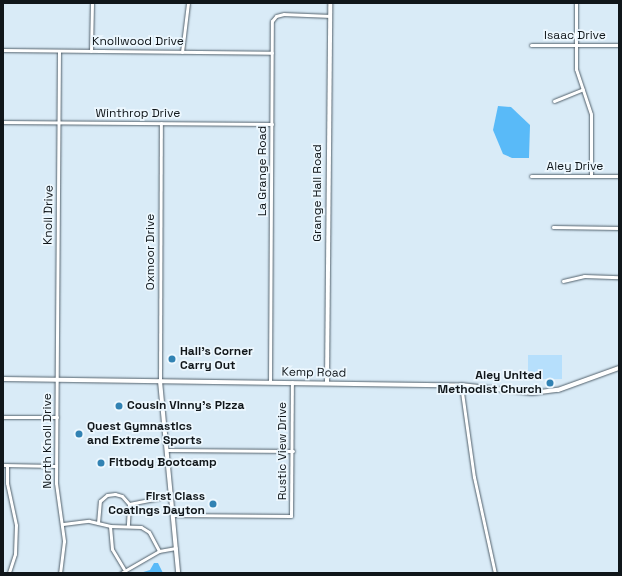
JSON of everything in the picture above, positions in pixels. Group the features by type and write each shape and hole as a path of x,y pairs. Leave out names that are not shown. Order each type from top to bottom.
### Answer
{"main road":[{"name":"Grange Hall Road","path":"327,383 330,3"},
{"name":"Kemp Road","path":"3,379 461,385 525,393 550,392 619,368"},
{"path":"160,381 178,573"}],"street":[{"path":"91,51 92,3"},
{"path":"182,52 188,3"},
{"path":"576,3 576,69 591,114 591,175"},
{"name":"La Grange Road","path":"270,382 272,21 276,16 330,16"},
{"name":"Isaac Drive","path":"531,45 619,45"},
{"name":"Knollwood Drive","path":"3,50 272,53"},
{"name":"Knoll Drive","path":"57,380 59,50"},
{"path":"554,101 583,89"},
{"name":"Winthrop Drive","path":"3,122 272,124"},
{"name":"Oxmoor Drive","path":"160,381 161,123"},
{"name":"Aley Drive","path":"531,176 619,176"},
{"path":"553,227 619,228"},
{"path":"562,281 584,276 619,276"},
{"name":"North Knoll Drive","path":"57,380 56,489 63,524 64,552 60,573"},
{"name":"Rustic View Drive","path":"173,516 287,517 292,513 292,382"},
{"path":"461,385 474,477 496,573"},
{"path":"3,417 56,417"},
{"path":"167,450 293,451"},
{"path":"9,573 15,554 16,525 7,483 5,465 56,466"},
{"path":"98,523 100,501 104,496 118,494 129,504"},
{"path":"129,504 159,498"},
{"path":"128,526 129,504"},
{"path":"63,524 98,523 110,526 141,527 149,532 159,550"},
{"path":"110,526 112,549 124,569"},
{"path":"121,573 124,569 159,550 176,548"}],"shaded area":[{"path":"528,355 562,355 562,379 528,379"}],"water":[{"path":"498,106 511,107 530,125 529,158 512,158 503,154 493,130"},
{"path":"154,563 158,563 163,573 140,573 150,570"}],"place":[{"name":"Hall's Corner Carry Out","path":"172,359"},
{"name":"Aley United Methodist Church","path":"550,383"},
{"name":"Cousin Vinny's Pizza","path":"119,406"},
{"name":"Quest Gymnastics and Extreme Sports","path":"79,434"},
{"name":"Fitbody Bootcamp","path":"101,463"},
{"name":"First Class Coatings Dayton","path":"213,504"}]}
